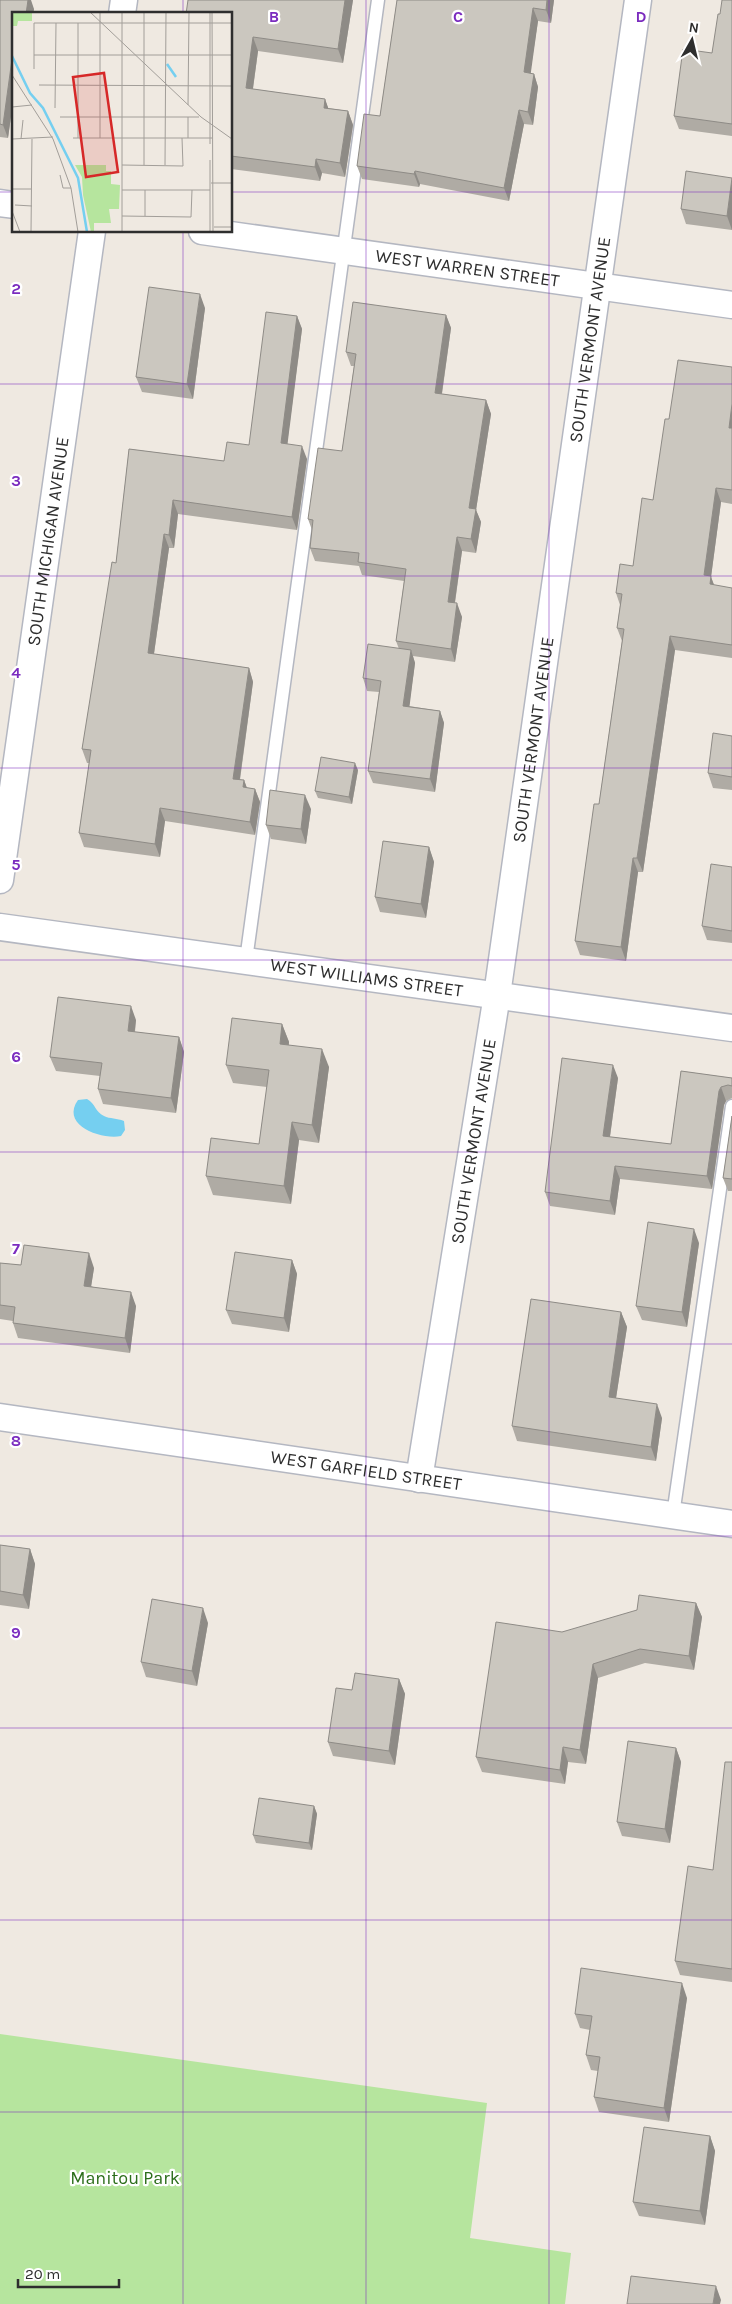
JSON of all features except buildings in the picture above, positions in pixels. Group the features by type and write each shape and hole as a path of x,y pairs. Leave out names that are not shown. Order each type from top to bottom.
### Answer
{"street":[{"name":"SOUTH VERMONT AVENUE","path":"419,1479 497,995 638,0"},
{"name":"SOUTH MICHIGAN AVENUE","path":"0,880 92,232"},
{"name":"WEST WARREN STREET","path":"209,232 732,306"},
{"name":"WEST WILLIAMS STREET","path":"0,927 732,1028"},
{"name":"WEST GARFIELD STREET","path":"0,1417 732,1524"}],"lane":[{"path":"246,960 378,0"},
{"path":"673,1515 732,1106"}],"green space":[{"name":"Manitou Park","path":"0,2034 487,2103 470,2238 571,2253 565,2304 0,2304"}],"water":[{"path":"87,1099 106,1117 124,1121 125,1130 121,1136 103,1136 85,1129 78,1123 74,1117 74,1109 78,1100"}]}
